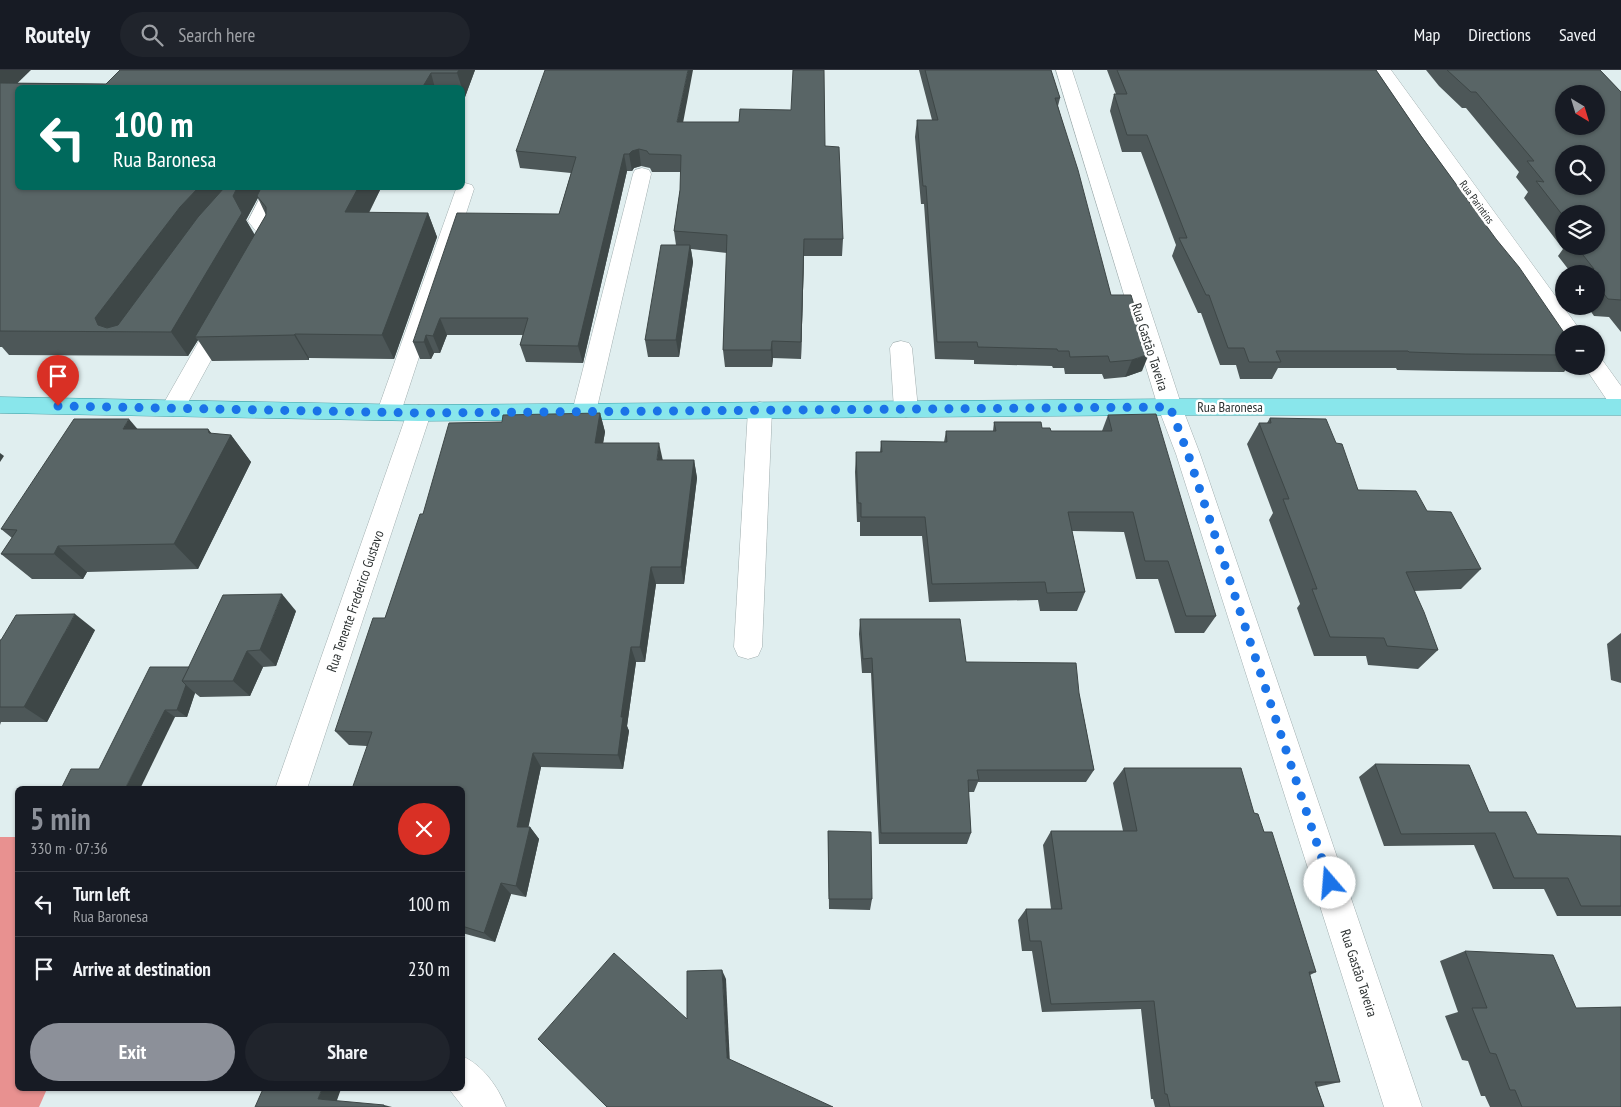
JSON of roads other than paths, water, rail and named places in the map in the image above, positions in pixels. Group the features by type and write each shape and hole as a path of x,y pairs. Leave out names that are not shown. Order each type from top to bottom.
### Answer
{"main road":[{"name":"Rua Baronesa","path":"0,405 419,413 1170,407 1621,407"}],"street":[{"name":"Rua Gastão Taveira","path":"1064,70 1170,407 1188,454 1403,1107"},
{"name":"Rua Parintins","path":"1383,70 1566,325"},
{"path":"584,412 642,174"},
{"path":"249,272 268,238 268,232 258,221 273,190"},
{"path":"389,412 465,190"},
{"path":"173,408 235,298"},
{"path":"901,348 906,409"},
{"path":"1601,375 1621,403"},
{"path":"748,647 760,410"},
{"name":"Rua Tenente Frederico Gustavo","path":"292,786 419,413"},
{"path":"465,1079 487,1107"}]}
